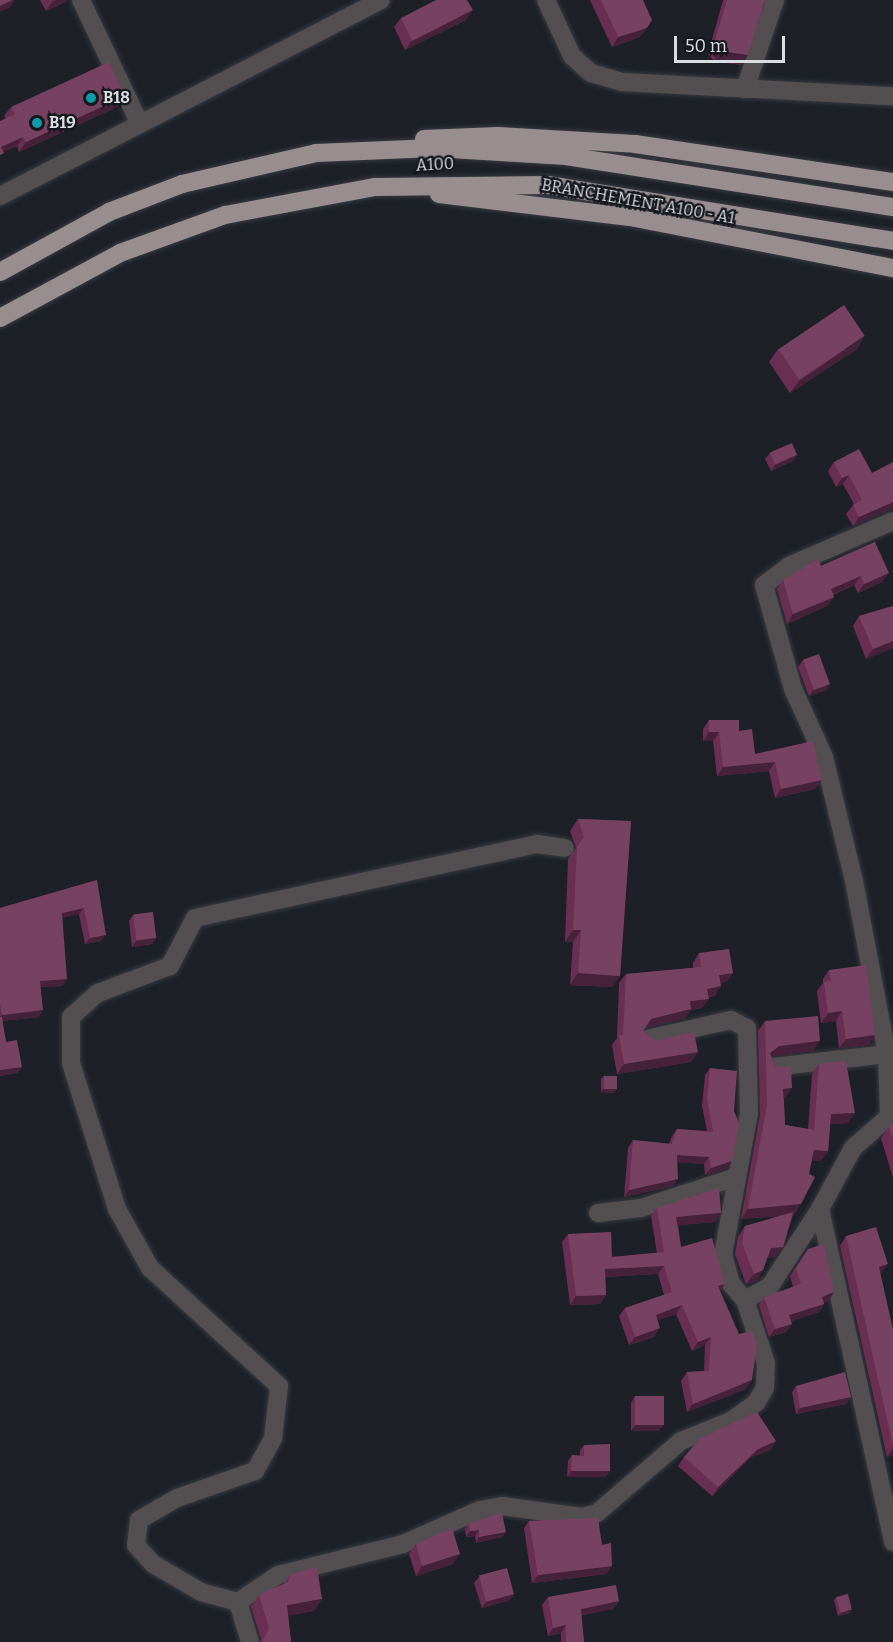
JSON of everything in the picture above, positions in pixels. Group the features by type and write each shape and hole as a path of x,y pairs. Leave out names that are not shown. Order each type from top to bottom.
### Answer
{"highway":[{"path":"316,153 441,136 571,138 893,182"},
{"name":"A100","path":"0,272 110,212 182,184 316,153 434,148 566,156 893,207"},
{"name":"A100","path":"0,318 120,253 225,215 375,188 548,185 893,241"},
{"name":"BRANCHEMENT A100 - A1","path":"375,188 619,216 893,268"}],"street":[{"path":"81,0 140,124"},
{"path":"0,196 381,0"},
{"path":"546,0 573,56 591,73 622,82 893,96"},
{"path":"745,89 775,0"},
{"path":"745,1300 770,1286 819,1209 853,1148 891,1114 887,1054 875,978 824,757 793,689 764,585 789,566 893,521"},
{"path":"565,848 537,844 195,918 170,966 98,993 71,1017 75,1074 117,1209 150,1268 279,1386 273,1438 255,1471 177,1498 139,1520 136,1545 153,1564 201,1592 238,1602 278,1575 403,1544 480,1510 502,1506 560,1516 597,1513 681,1441 731,1421 756,1403 765,1388 766,1363 745,1300 731,1284 723,1254 749,1113 747,1028 730,1020 647,1039"},
{"path":"773,1067 887,1054"},
{"path":"598,1213 641,1208 736,1177"},
{"path":"819,1209 893,1542"},
{"path":"238,1602 250,1642"}],"building":[{"path":"0,0 13,0 0,6"},
{"path":"436,0 467,0 473,10 412,41 401,18"},
{"path":"601,0 643,0 652,20 647,28 618,37"},
{"path":"727,0 765,0 748,55 721,51 714,44"},
{"path":"109,62 125,96 26,142 23,137 1,147 4,153 0,155 0,121 15,114 11,107"},
{"path":"844,305 865,336 799,380 779,349"},
{"path":"792,443 797,455 775,464 770,452"},
{"path":"859,449 872,473 893,462 893,502 859,517 853,505 862,500 849,475 842,478 834,462"},
{"path":"875,542 889,573 864,584 861,576 831,589 834,597 793,614 783,580 818,559 821,566"},
{"path":"893,606 893,641 873,649 859,616"},
{"path":"819,654 830,684 814,690 803,660"},
{"path":"709,720 739,720 739,731 752,729 755,754 813,741 822,780 781,789 775,762 723,767 719,732 709,732"},
{"path":"578,819 631,821 620,976 578,973 581,930 573,930 577,847 584,837"},
{"path":"97,880 106,935 90,938 84,908 62,913 67,979 40,981 43,1010 2,1015 0,908"},
{"path":"153,912 156,938 136,940 133,914"},
{"path":"729,949 733,973 719,975 721,986 707,989 709,999 690,1001 691,1009 651,1019 643,1031 656,1041 694,1032 698,1052 624,1064 619,1035 623,1035 626,974 701,967 699,953"},
{"path":"866,965 875,1035 846,1039 842,1011 828,1013 824,982 831,981 829,970"},
{"path":"818,1016 820,1041 779,1046 770,1053 775,1067 791,1067 792,1088 783,1089 785,1125 814,1130 819,1064 846,1061 855,1113 831,1114 828,1151 814,1150 809,1174 815,1177 801,1204 748,1209 767,1105 765,1021"},
{"path":"0,1017 2,1017 6,1042 17,1040 22,1067 0,1070"},
{"path":"710,1068 737,1071 734,1111 739,1123 732,1161 711,1168 709,1157 677,1155 678,1179 629,1190 633,1140 672,1144 677,1129 713,1132 707,1099"},
{"path":"604,1076 617,1076 617,1089 604,1089"},
{"path":"893,1124 893,1139 889,1127"},
{"path":"719,1188 721,1213 676,1217 681,1247 712,1238 725,1284 718,1286 739,1334 752,1331 757,1344 752,1380 693,1404 687,1372 709,1371 711,1337 698,1342 682,1305 656,1315 660,1328 635,1337 625,1308 672,1292 664,1266 605,1269 606,1295 576,1296 568,1234 611,1232 612,1257 664,1252 657,1208"},
{"path":"793,1212 783,1247 771,1248 763,1270 754,1274 742,1243 745,1226"},
{"path":"876,1227 888,1264 879,1267 893,1330 893,1446 846,1236"},
{"path":"824,1244 834,1292 822,1297 824,1304 789,1315 792,1324 775,1329 764,1297 801,1284 796,1268 808,1249"},
{"path":"845,1372 851,1397 800,1408 796,1386"},
{"path":"635,1396 664,1396 664,1425 635,1425"},
{"path":"757,1412 776,1441 758,1449 718,1487 684,1457 700,1439"},
{"path":"610,1444 610,1471 571,1471 572,1455 584,1456 584,1445"},
{"path":"502,1513 506,1532 479,1537 479,1530 470,1531 469,1523"},
{"path":"598,1518 602,1545 611,1543 612,1566 538,1575 529,1521"},
{"path":"452,1528 460,1554 422,1566 416,1544"},
{"path":"317,1567 322,1599 287,1605 291,1642 263,1642 269,1628 259,1595 288,1582 291,1574"},
{"path":"507,1568 514,1594 486,1602 479,1576"},
{"path":"616,1585 619,1601 581,1609 584,1642 566,1642 566,1625 553,1628 548,1597"},
{"path":"848,1594 852,1610 840,1612 836,1597"}],"place":[{"name":"B18","path":"91,98"},
{"name":"B19","path":"37,123"}]}
